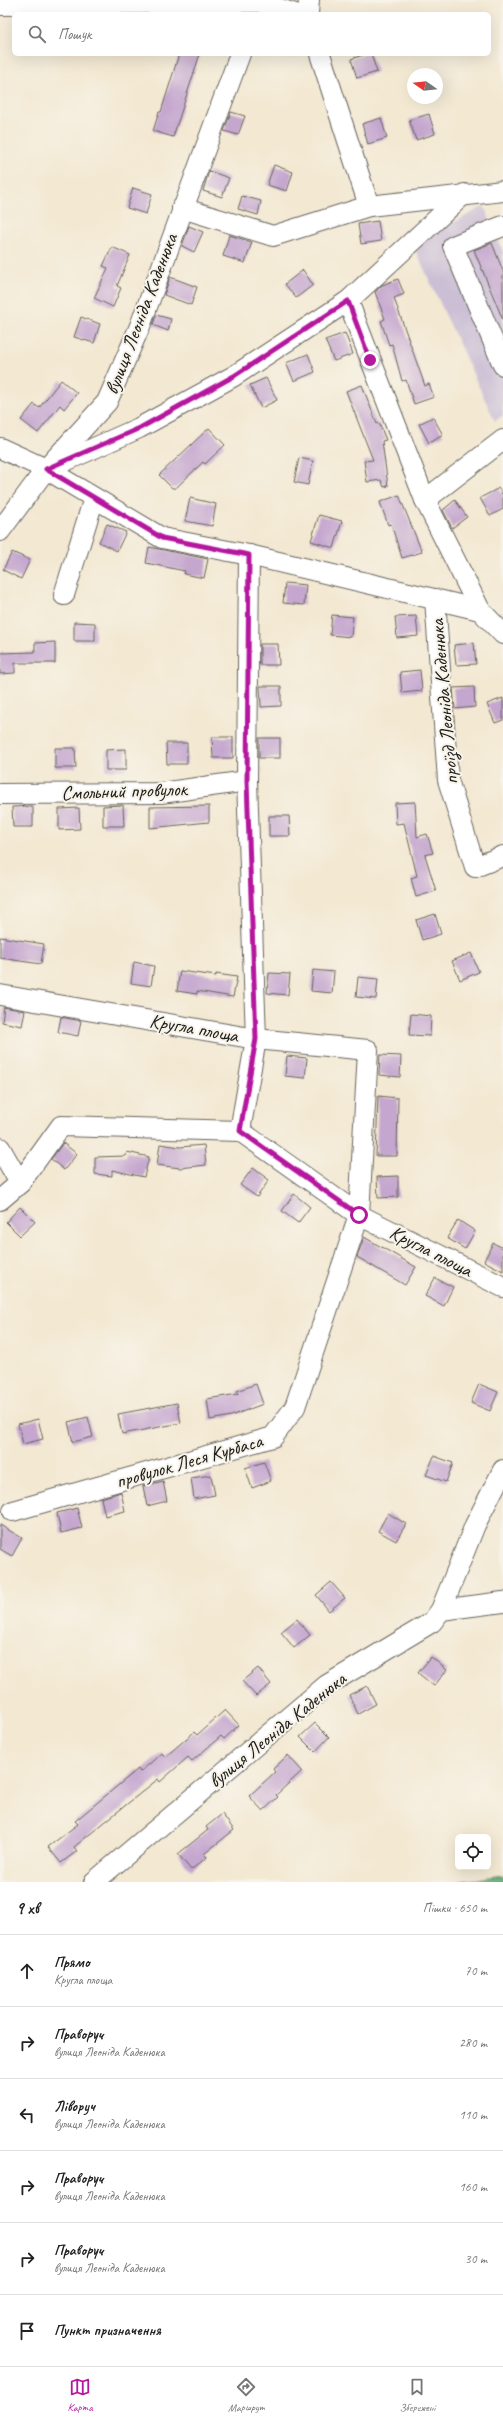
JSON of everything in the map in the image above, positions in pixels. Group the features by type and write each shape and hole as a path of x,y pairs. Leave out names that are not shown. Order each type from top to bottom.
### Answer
{"street":[{"path":"308,12 309,0"},
{"path":"0,5 258,5 287,12"},
{"name":"вулиця Леоніда Каденюка","path":"0,531 46,469 107,402 140,326 182,208 239,56"},
{"path":"321,56 369,206"},
{"name":"вулиця Леоніда Каденюка","path":"182,208 273,236 369,206 464,194 503,191"},
{"path":"46,469 140,428 228,380 348,301 464,194"},
{"path":"503,226 454,246 503,365"},
{"path":"348,301 425,500 480,610 503,634"},
{"path":"425,500 503,440"},
{"path":"0,448 46,469 162,538 249,555 480,610"},
{"path":"64,595 94,498"},
{"path":"0,1200 20,1183 61,1126 240,1131 256,1039 247,781 249,555"},
{"name":"проїзд Леоніда Каденюка","path":"435,599 448,780 475,867 503,856"},
{"name":"Смольний провулок","path":"0,794 161,793 247,781"},
{"name":"Кругла площа","path":"0,995 256,1039 368,1050 359,1215"},
{"name":"Кругла площа","path":"240,1131 359,1215 503,1287"},
{"path":"0,1148 20,1183"},
{"name":"провулок Леся Курбаса","path":"13,1511 272,1437 295,1407 359,1215"},
{"name":"вулиця Леоніда Каденюка","path":"94,1882 327,1685 432,1622 441,1610 475,1525 503,1470"},
{"path":"441,1610 503,1602"}],"shaded area":[{"path":"484,206 503,252 503,415 495,421 413,245"}],"green space":[{"path":"503,1875 503,1882 456,1882"}],"building":[{"path":"178,56 199,56 173,137 153,131 159,112 161,112"},
{"path":"360,56 372,56 377,72 357,78 351,59"},
{"path":"231,112 245,116 238,135 224,131"},
{"path":"429,114 435,134 416,140 409,120"},
{"path":"381,118 387,138 368,144 362,124"},
{"path":"274,165 293,172 287,191 267,185"},
{"path":"209,171 229,178 222,197 203,191"},
{"path":"133,188 152,194 146,214 127,208"},
{"path":"242,196 261,201 258,215 238,209"},
{"path":"378,221 381,241 361,244 358,224"},
{"path":"189,226 203,232 194,252 182,246"},
{"path":"229,235 252,242 245,263 223,256"},
{"path":"492,243 503,271 503,320 474,250"},
{"path":"112,247 130,255 117,286 121,288 113,307 94,298 108,268 103,266"},
{"path":"303,270 313,285 296,298 285,284"},
{"path":"170,277 197,287 191,305 164,295"},
{"path":"398,279 404,294 394,298 425,386 429,384 434,397 414,404 406,380 402,381 392,344 389,345 381,321 385,319 375,292 382,285"},
{"path":"156,315 171,319 168,331 153,325"},
{"path":"81,317 100,324 94,343 74,337"},
{"path":"345,333 353,354 334,361 325,340"},
{"path":"308,354 315,372 294,381 286,363"},
{"path":"266,378 277,400 261,408 250,385"},
{"path":"61,380 77,393 64,409 60,405 38,433 21,420 34,404 39,408"},
{"path":"362,385 377,424 379,423 386,440 382,441 388,486 384,487 381,480 367,482 364,461 373,460 346,391"},
{"path":"433,417 443,435 429,443 419,424"},
{"path":"209,428 225,445 205,464 203,462 176,488 172,488 159,475"},
{"path":"299,458 313,461 308,485 294,482"},
{"path":"499,488 503,496 503,509 490,516 480,498"},
{"path":"399,495 422,552 402,558 391,524 388,525 380,502"},
{"path":"190,498 216,504 212,526 185,521"},
{"path":"455,500 467,517 452,528 443,510"},
{"path":"319,515 342,521 334,548 311,541"},
{"path":"107,524 126,532 117,551 99,542"},
{"path":"149,547 208,559 204,578 184,574 185,571 146,563"},
{"path":"12,552 30,560 21,579 3,570"},
{"path":"285,583 306,585 304,605 283,603"},
{"path":"332,615 353,617 351,637 330,635"},
{"path":"416,616 418,636 397,638 395,617"},
{"path":"74,622 95,623 95,641 74,641"},
{"path":"55,642 55,663 15,663 15,673 0,674 0,653 35,652 35,643"},
{"path":"474,643 476,664 456,665 454,645"},
{"path":"260,644 278,644 279,665 260,665"},
{"path":"420,670 422,691 402,693 400,672"},
{"path":"260,686 281,686 281,706 261,707"},
{"path":"474,687 475,707 455,709 453,688"},
{"path":"503,698 503,720 495,723 487,704"},
{"path":"212,737 233,737 233,758 213,758"},
{"path":"259,738 280,738 280,758 259,758"},
{"path":"166,743 187,743 187,764 167,764"},
{"path":"55,748 75,748 76,768 55,768"},
{"path":"126,749 126,770 106,770 106,750"},
{"path":"415,802 417,837 427,834 433,853 425,855 436,891 416,897 411,878 417,876 404,823 396,824 395,803"},
{"path":"123,805 124,826 103,826 103,806"},
{"path":"33,806 33,827 13,827 12,807"},
{"path":"209,806 209,822 150,828 150,807"},
{"path":"79,808 80,829 59,830 59,809"},
{"path":"269,816 289,816 290,836 269,836"},
{"path":"435,914 441,934 422,940 416,920"},
{"path":"0,937 44,944 41,964 0,958"},
{"path":"471,953 479,972 460,980 452,961"},
{"path":"134,962 154,966 151,986 131,983"},
{"path":"313,970 334,972 332,993 311,991"},
{"path":"180,971 216,976 216,974 237,977 233,997 197,991 197,994 177,991"},
{"path":"269,973 290,974 288,995 267,993"},
{"path":"358,977 378,979 376,999 356,997"},
{"path":"4,1007 25,1011 22,1026 2,1022"},
{"path":"411,1014 431,1016 430,1036 409,1035"},
{"path":"61,1017 81,1021 78,1036 58,1032"},
{"path":"380,1055 401,1056 400,1077 379,1075"},
{"path":"287,1056 307,1058 305,1078 285,1076"},
{"path":"378,1096 398,1098 397,1156 376,1156"},
{"path":"63,1143 77,1154 64,1170 51,1159"},
{"path":"160,1144 180,1147 204,1145 206,1165 180,1168 157,1165"},
{"path":"127,1152 149,1157 144,1177 112,1170 112,1176 95,1174 95,1157 126,1156"},
{"path":"253,1168 269,1180 257,1197 240,1185"},
{"path":"398,1176 398,1197 378,1198 377,1177"},
{"path":"294,1194 310,1207 298,1223 282,1211"},
{"path":"20,1207 35,1222 20,1236 6,1222"},
{"path":"458,1220 475,1231 465,1249 447,1238"},
{"path":"364,1237 416,1267 405,1285 357,1257"},
{"path":"493,1243 503,1248 503,1271 484,1261"},
{"path":"435,1278 453,1287 444,1306 425,1296"},
{"path":"256,1384 263,1404 231,1416 210,1420 207,1399 238,1394 237,1391"},
{"path":"479,1384 498,1392 490,1411 471,1403"},
{"path":"177,1403 181,1423 122,1434 118,1414"},
{"path":"88,1417 93,1437 73,1442 68,1422"},
{"path":"38,1419 43,1439 23,1444 18,1424"},
{"path":"434,1456 453,1463 446,1482 426,1475"},
{"path":"264,1462 271,1481 252,1488 245,1468"},
{"path":"211,1475 215,1495 194,1499 191,1478"},
{"path":"163,1481 167,1501 147,1506 143,1486"},
{"path":"121,1492 125,1511 105,1516 101,1498"},
{"path":"77,1508 82,1528 61,1533 57,1513"},
{"path":"388,1513 406,1524 396,1541 378,1531"},
{"path":"0,1525 22,1538 12,1556 0,1549"},
{"path":"331,1582 345,1598 329,1611 316,1595"},
{"path":"297,1619 310,1635 294,1648 281,1632"},
{"path":"431,1657 447,1670 434,1686 418,1673"},
{"path":"258,1668 271,1684 256,1696 242,1681"},
{"path":"367,1686 376,1704 358,1714 349,1695"},
{"path":"225,1710 239,1725 224,1739 221,1736 192,1761 188,1757 160,1782 158,1779 74,1847 77,1851 61,1863 48,1847 78,1824 75,1821 138,1769 140,1772 162,1753 165,1757 194,1732 197,1735"},
{"path":"315,1723 329,1737 315,1752 300,1737"},
{"path":"288,1755 302,1771 276,1795 278,1797 263,1811 249,1796 275,1772 273,1769"},
{"path":"222,1814 234,1830 204,1854 207,1857 191,1870 178,1854 208,1830 206,1827"}],"route":[{"path":"359,1215 240,1131 256,1039 247,781 249,555 162,538 46,469 140,428 234,376 348,301 370,360"}]}
